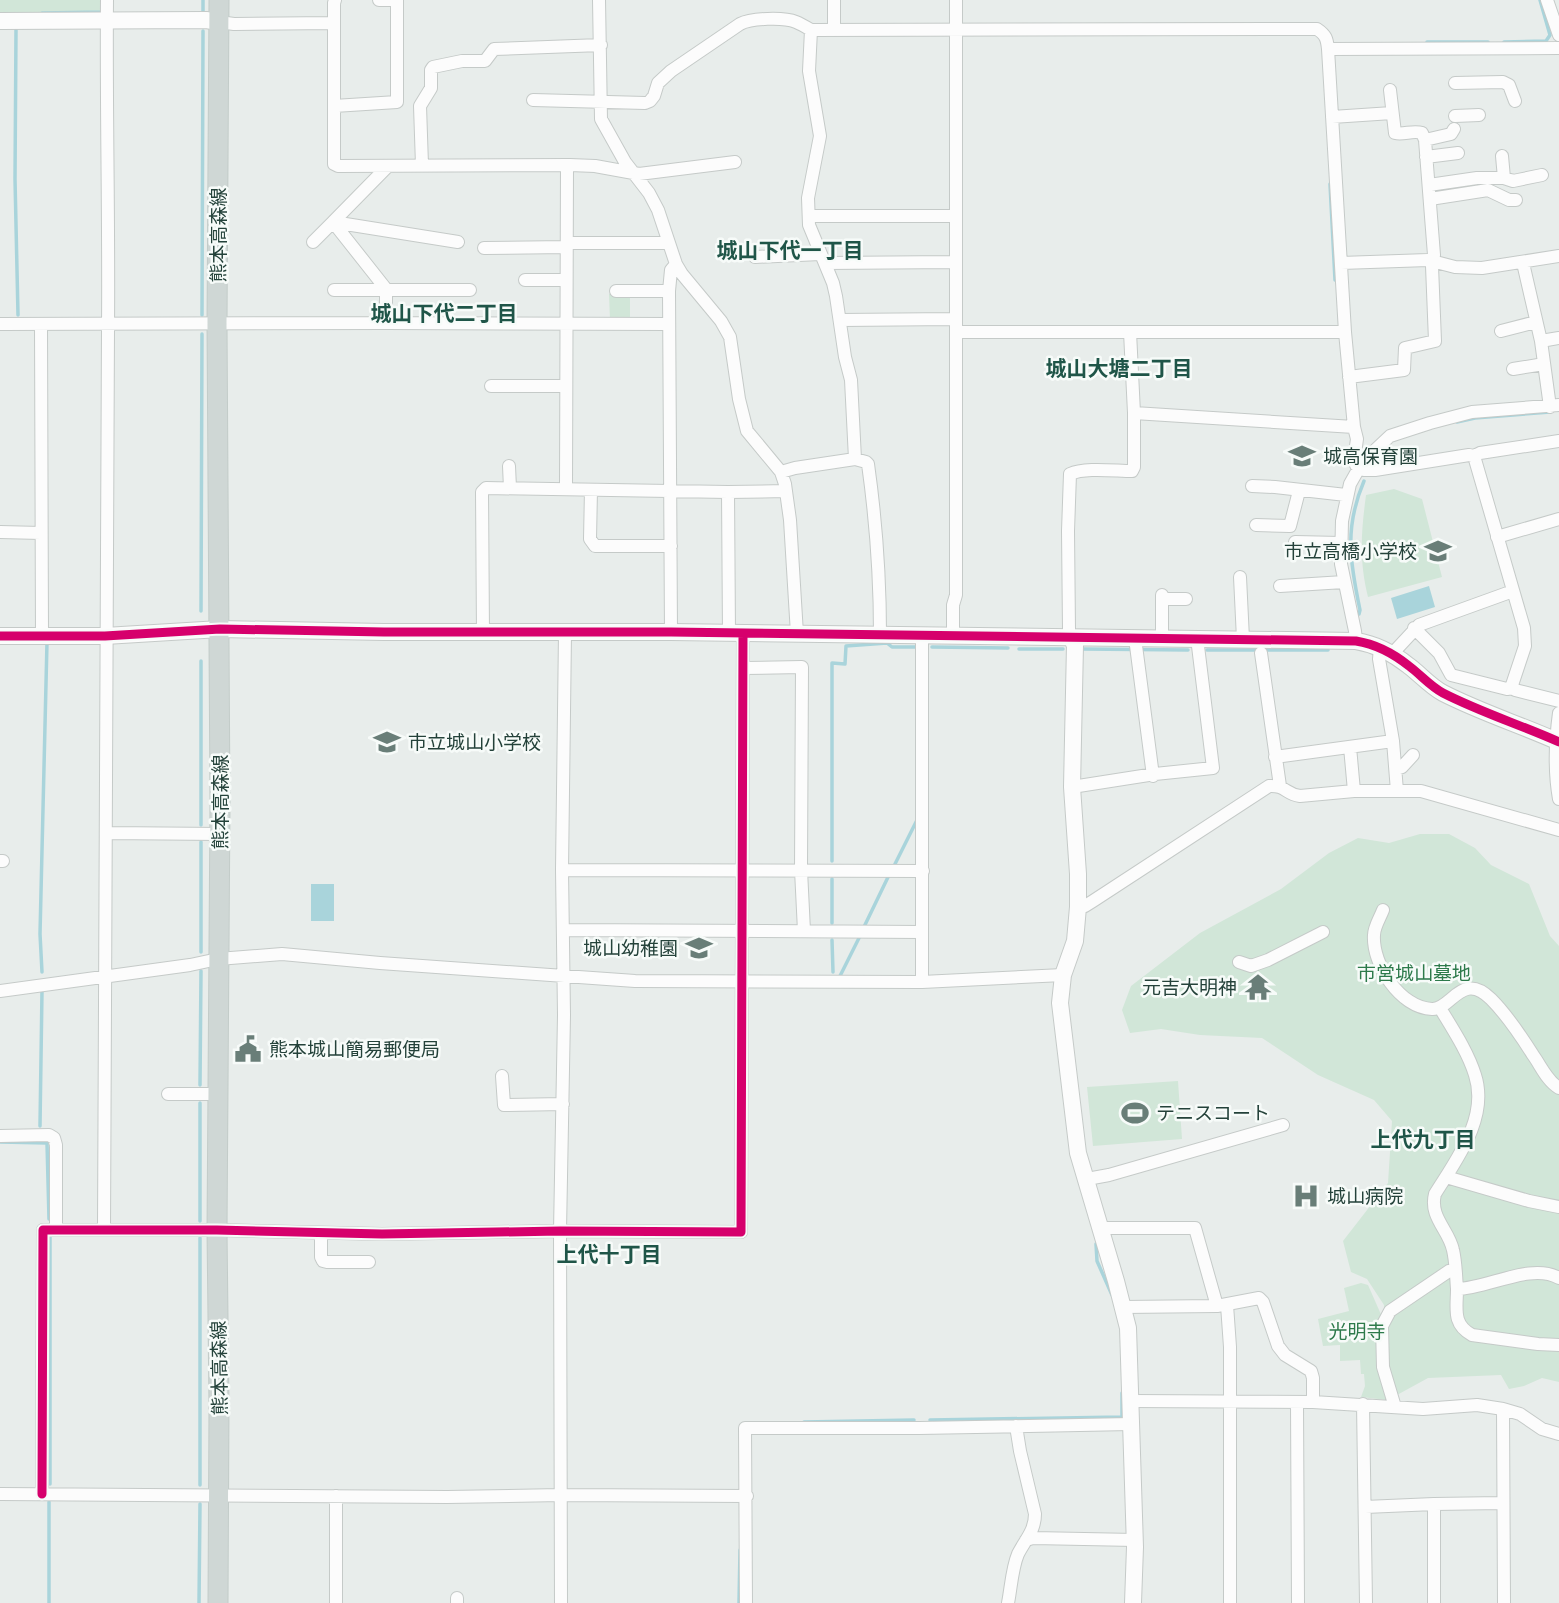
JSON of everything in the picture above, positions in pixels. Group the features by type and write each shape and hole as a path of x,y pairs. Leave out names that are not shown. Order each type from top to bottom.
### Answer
{"main road":[{"name":"熊本高森線","path":"218,1603 216,1230 220,834 217,324 219,0"}],"street":[{"path":"104,1230 107,0"},
{"path":"335,0 334,164 338,166 567,164 639,174 735,162"},
{"path":"334,106 397,102 397,0 379,0"},
{"path":"599,0 601,119 632,173 649,193 658,210 676,264 722,321 730,337 739,399 747,431 781,472 786,491 797,634"},
{"path":"834,0 834,30"},
{"path":"953,636 953,606 956,595 956,0"},
{"path":"1547,0 1559,35"},
{"path":"533,100 645,103 650,101 659,83 671,71 748,20 785,19 811,30 1317,29 1326,38 1328,49 1345,332 1357,439 1354,460 1356,465 1359,468 1375,470 1559,441"},
{"path":"0,21 206,20 234,24 334,23"},
{"path":"811,30 809,71 820,136 808,198 809,225 833,283 851,380 855,459"},
{"path":"422,165 420,106 431,88 433,67 462,61 485,61 494,49 601,45"},
{"path":"1328,49 1559,48"},
{"path":"1455,83 1503,82 1509,85 1515,102"},
{"path":"1349,377 1404,370 1405,348 1436,341 1432,267 1434,260 1425,140 1419,132 1395,133 1390,90"},
{"path":"1332,117 1392,113"},
{"path":"1425,140 1451,134 1455,123 1479,115"},
{"path":"1426,157 1458,153"},
{"path":"1502,156 1504,178"},
{"path":"566,489 567,164"},
{"path":"313,242 388,166"},
{"path":"1429,185 1477,178 1504,178 1513,181 1542,175"},
{"path":"1430,199 1488,190 1509,200 1516,200"},
{"path":"809,216 956,216"},
{"path":"333,222 386,289 386,323"},
{"path":"333,222 458,242"},
{"path":"484,247 668,243"},
{"path":"1341,263 1434,260 1455,267 1482,268 1559,256"},
{"path":"754,257 957,262"},
{"path":"1356,641 1341,564 1340,543 1346,495 1359,468 1390,436 1430,423 1472,412 1555,406 1523,263"},
{"path":"671,632 669,291 671,270 676,264"},
{"path":"525,280 566,281"},
{"path":"334,290 470,290"},
{"path":"616,291 669,291"},
{"path":"840,320 1130,332 1345,332"},
{"path":"1501,331 1536,322"},
{"path":"0,324 669,324"},
{"path":"41,324 42,636"},
{"path":"1130,332 1134,467 1132,471 1086,471 1070,474 1069,630 1075,645 1072,787 1078,907 1075,941 1063,975 1060,1003 1079,1153 1128,1328 1135,1540 1133,1603"},
{"path":"1541,341 1559,338"},
{"path":"1513,369 1544,364"},
{"path":"491,386 566,386"},
{"path":"1134,412 1354,427"},
{"path":"1474,456 1524,628 1525,646 1513,688"},
{"path":"781,472 855,459 868,464 875,519 880,635"},
{"path":"509,466 510,488"},
{"path":"1251,486 1346,495"},
{"path":"483,633 482,492 485,488 786,491"},
{"path":"592,490 590,539 594,546 671,546"},
{"path":"1256,525 1290,526 1299,491"},
{"path":"42,1494 43,1230 382,1234 741,1232 743,668 736,633 728,492"},
{"path":"1497,537 1559,519"},
{"path":"0,532 41,533"},
{"path":"1295,542 1340,543"},
{"path":"1240,577 1242,639"},
{"path":"1280,586 1344,582"},
{"path":"1397,791 1379,659 1419,625 1513,591"},
{"path":"1162,638 1162,597 1186,599"},
{"path":"1414,628 1439,653 1451,675 1559,701"},
{"path":"0,636 104,636 220,629 1071,638 1135,645 1162,638 1242,639 1260,646 1356,641 1386,651 1410,666 1441,692 1557,741"},
{"path":"561,1603 560,1231 565,633"},
{"path":"922,636 922,982"},
{"path":"1072,787 1213,768 1197,638"},
{"path":"1135,645 1153,776"},
{"path":"1260,646 1280,786"},
{"path":"743,668 802,667 804,931"},
{"path":"1441,692 1451,675"},
{"path":"1559,713 1555,760 1559,799"},
{"path":"1275,757 1392,741"},
{"path":"1350,747 1354,791"},
{"path":"1396,769 1402,767 1413,755"},
{"path":"1078,907 1093,901 1269,786 1280,786 1289,793 1300,796 1354,791 1422,791 1559,830"},
{"path":"106,832 220,834"},
{"path":"562,870 923,871"},
{"path":"1383,910 1374,934 1376,955 1386,977 1397,991 1416,1005 1434,1009 1440,1008 1464,989 1476,990 1490,998 1527,1045 1553,1085 1559,1088"},
{"path":"564,930 922,932"},
{"path":"1239,962 1251,966 1268,960 1323,932"},
{"path":"0,991 218,959 282,954 635,981 922,982 1063,975"},
{"path":"1440,1008 1457,1036 1475,1075 1479,1094 1470,1134 1436,1194 1433,1208 1453,1250 1459,1324 1472,1335 1559,1345"},
{"path":"502,1076 504,1105 563,1104"},
{"path":"168,1094 218,1094"},
{"path":"1087,1179 1110,1175 1283,1125"},
{"path":"0,1136 49,1135 54,1138 56,1230"},
{"path":"1446,1177 1559,1207"},
{"path":"1100,1228 1195,1228 1222,1306 1230,1347 1230,1603"},
{"path":"321,1233 323,1261 369,1262"},
{"path":"1395,1407 1384,1367 1382,1326 1390,1311 1455,1269"},
{"path":"1457,1289 1535,1274 1552,1274 1559,1278"},
{"path":"1123,1307 1222,1306 1259,1298 1263,1302 1278,1346 1285,1355 1311,1371 1313,1402"},
{"path":"1131,1401 1313,1402 1423,1409 1477,1405 1520,1415 1542,1429 1559,1434"},
{"path":"1297,1403 1298,1603"},
{"path":"1363,1405 1366,1603"},
{"path":"1503,1409 1504,1603"},
{"path":"747,1603 745,1428 1131,1424"},
{"path":"1008,1603 1015,1562 1035,1524 1035,1509 1016,1426"},
{"path":"0,1494 747,1496"},
{"path":"336,1496 336,1603"},
{"path":"1365,1507 1502,1503"},
{"path":"1434,1504 1434,1603"},
{"path":"1026,1540 1135,1540"}],"green space":[{"path":"0,0 106,0 106,21 0,21"},
{"path":"609,294 630,294 630,320 610,320"},
{"path":"1394,489 1422,499 1442,577 1368,597 1362,546 1366,495"},
{"name":"市営城山墓地","path":"1420,834 1449,834 1475,848 1491,865 1529,884 1550,936 1559,946 1559,1382 1542,1378 1509,1389 1501,1375 1428,1378 1397,1395 1387,1365 1384,1305 1367,1279 1351,1272 1343,1241 1388,1183 1392,1121 1374,1100 1318,1075 1262,1038 1200,1035 1161,1029 1130,1033 1122,1010 1131,986 1200,933 1281,889 1329,853 1358,838 1389,843"},
{"name":"テニスコート","path":"1178,1081 1182,1139 1093,1146 1087,1087"},
{"name":"光明寺","path":"1361,1283 1368,1285 1383,1319 1387,1400 1361,1397 1365,1386 1360,1360 1340,1361 1340,1345 1323,1346 1318,1319 1349,1311 1344,1288"}],"water":[{"path":"1429,586 1435,607 1397,619 1391,598"},
{"path":"311,884 334,884 334,921 311,921"}],"waterway":[{"path":"203,0 203,12"},
{"path":"1504,42 1546,41 1550,35 1540,0"},
{"path":"42,13 102,12 102,9"},
{"path":"16,30 18,315"},
{"path":"202,315 203,31"},
{"path":"1427,42 1488,42"},
{"path":"1330,184 1335,280"},
{"path":"201,611 202,334"},
{"path":"1457,422 1550,412"},
{"path":"1375,461 1380,454"},
{"path":"1359,614 1351,530 1364,481"},
{"path":"42,972 40,934 47,642"},
{"path":"832,861 832,663 845,664 846,646 887,643 892,647 915,647"},
{"path":"932,647 1008,648"},
{"path":"1019,649 1063,649"},
{"path":"1082,649 1188,650"},
{"path":"1207,650 1328,650"},
{"path":"201,661 201,825"},
{"path":"894,866 917,820"},
{"path":"201,842 201,952"},
{"path":"863,929 890,873"},
{"path":"832,879 832,923"},
{"path":"838,980 860,936"},
{"path":"832,940 833,972"},
{"path":"200,1085 201,971"},
{"path":"40,1126 42,991"},
{"path":"200,1103 200,1221"},
{"path":"0,1142 47,1143 49,1219"},
{"path":"50,1236 50,1484"},
{"path":"200,1238 200,1485"},
{"path":"1096,1244 1097,1261 1112,1295"},
{"path":"930,1420 1122,1417 1122,1393"},
{"path":"804,1422 914,1420"},
{"path":"49,1502 49,1603"},
{"path":"199,1603 200,1504"},
{"path":"739,1603 740,1550"}],"cycle path":[{"path":"0,636 105,636 220,629 1356,641 1391,654 1443,693 1559,742"},
{"path":"42,1494 43,1230 382,1234 741,1232 743,633"}],"place":[{"name":"城高保育園","path":"1302,456"},
{"name":"市立高橋小学校","path":"1438,551"},
{"name":"市立城山小学校","path":"387,742"},
{"name":"城山幼稚園","path":"699,948"},
{"name":"元吉大明神","path":"1258,987"},
{"name":"熊本城山簡易郵便局","path":"248,1049"},
{"name":"テニスコート","path":"1135,1113"},
{"name":"城山病院","path":"1306,1196"}],"district":[{"name":"城山下代一丁目","path":"790,250"},
{"name":"城山下代二丁目","path":"444,313"},
{"name":"城山大塘二丁目","path":"1119,368"},
{"name":"上代九丁目","path":"1423,1139"},
{"name":"上代十丁目","path":"609,1254"}]}
